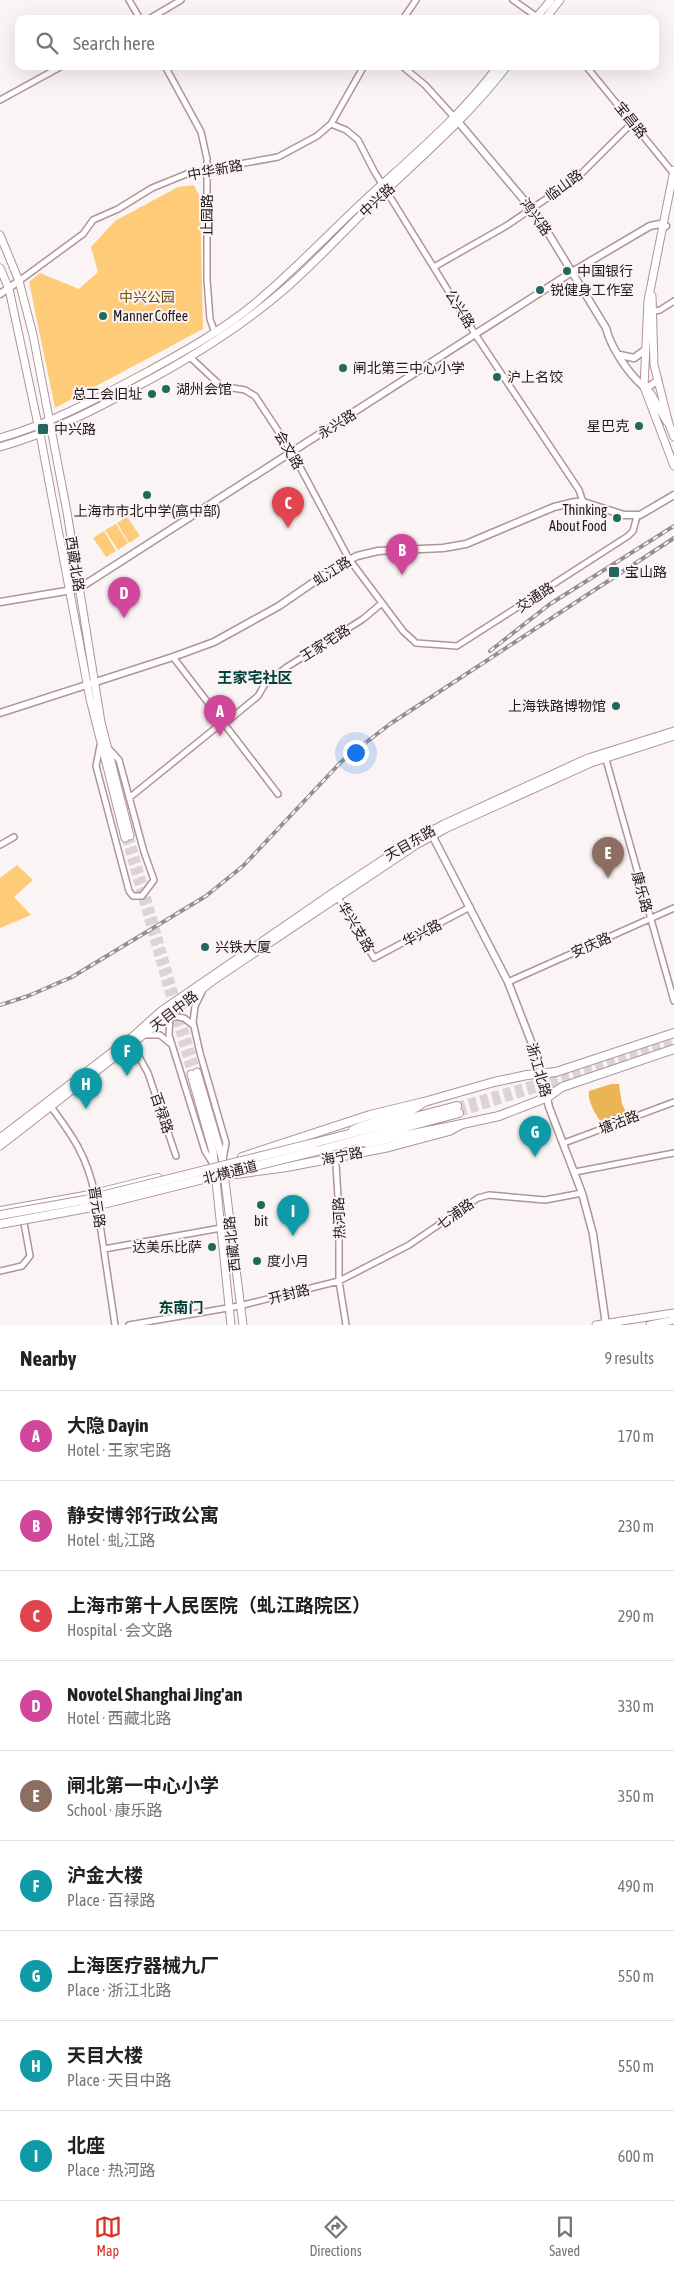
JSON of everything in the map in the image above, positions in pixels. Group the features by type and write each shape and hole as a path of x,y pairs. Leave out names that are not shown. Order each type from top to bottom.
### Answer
{"main road":[{"path":"539,15 551,0"},
{"path":"548,15 560,0"},
{"name":"中兴路","path":"457,120 495,70"},
{"name":"中兴路","path":"0,447 51,430 90,412 191,358 294,270 384,188 493,86 504,70"},
{"path":"674,173 651,301 645,350 644,387 674,466"},
{"path":"664,225 674,193"},
{"name":"西藏北路","path":"0,234 19,281 33,335 50,420 95,682 103,746"},
{"name":"西藏北路","path":"0,268 9,289 40,434 86,684 127,837"},
{"path":"650,312 652,347 668,424"},
{"name":"中兴路","path":"0,438 38,425 102,396 217,337"},
{"path":"644,387 652,394 674,437"},
{"name":"天目东路","path":"171,1003 350,881 431,833 604,755 674,730"},
{"name":"天目东路","path":"604,755 674,736"},
{"name":"天目东路","path":"206,986 431,833"},
{"name":"天目中路","path":"0,1138 132,1044 206,986"},
{"name":"天目中路","path":"0,1146 171,1003"},
{"name":"海宁路","path":"0,1211 95,1194 255,1154 370,1115 494,1082 556,1072 674,1033"},
{"name":"海宁路","path":"0,1226 97,1208 224,1176 332,1158 449,1131 462,1124 499,1116 548,1097 562,1087 674,1049"},
{"name":"西藏北路","path":"231,1325 213,1152 194,1073 223,1162 242,1325"},
{"path":"340,1137 363,1124 413,1112 424,1102"},
{"name":"北横通道","path":"0,1215 85,1200 315,1147 356,1141 458,1110 340,1137 315,1147 87,1208 0,1226"},
{"path":"356,1141 368,1143 462,1124"},
{"path":"596,1325 674,1313"},
{"path":"650,1325 674,1320"}],"street":[{"path":"129,0 138,15"},
{"path":"156,15 181,0"},
{"path":"406,15 416,0"},
{"path":"513,0 533,15"},
{"path":"0,100 55,70"},
{"name":"止园路","path":"168,70 200,132 208,170 207,280 210,319 217,337"},
{"name":"中华新路","path":"0,294 83,234 93,220 118,209 168,181 189,173 278,157 317,136 331,124 362,70"},
{"name":"鸿兴路","path":"407,70 425,85 457,120 531,208 606,328 609,339 633,376 644,387"},
{"name":"宝昌路","path":"589,70 674,173"},
{"name":"临山路","path":"434,267 490,236 576,178 633,122"},
{"name":"公兴路","path":"331,124 353,135 475,334 578,490 583,502"},
{"name":"永兴路","path":"0,602 78,589 572,272 650,226 664,225"},
{"path":"650,312 664,308 674,301"},
{"path":"620,356 634,358 645,350"},
{"name":"会文路","path":"191,358 221,386 252,393 292,452 349,559 403,631 416,643"},
{"path":"644,387 650,386 658,380"},
{"path":"637,516 650,511 674,495"},
{"name":"虬江路","path":"0,713 202,647 279,606 349,559 378,551 443,548 466,544 554,507 583,502 618,514 637,516"},
{"name":"交通路","path":"416,643 457,646 628,536 633,531 637,516"},
{"name":"王家宅路","path":"129,798 260,694 263,686 287,666 363,619 382,602"},
{"path":"174,657 278,794"},
{"path":"103,746 119,760 129,798 154,880 146,894 139,896 133,896 130,891 96,766 103,746"},
{"name":"康乐路","path":"604,755 674,1001"},
{"name":"浙江北路","path":"431,833 508,982 543,1073 550,1107 582,1193 596,1252 606,1324"},
{"path":"0,845 14,837"},
{"name":"华兴支路","path":"337,896 374,958"},
{"name":"华兴路","path":"374,958 470,907"},
{"name":"安庆路","path":"508,982 674,908"},
{"name":"西藏北路","path":"206,986 195,1006 194,1028 226,1143 223,1162"},
{"name":"西藏北路","path":"171,1003 169,1026 173,1046 205,1151 214,1164"},
{"path":"158,1013 190,1020 194,1028"},
{"path":"169,1026 173,1019 180,1017"},
{"path":"144,1035 160,1035 173,1046"},
{"name":"百禄路","path":"132,1044 148,1073 176,1156"},
{"name":"塘沽路","path":"564,1143 674,1102"},
{"name":"晋元路","path":"49,1104 81,1150 92,1178 115,1325"},
{"path":"575,1172 674,1153"},
{"name":"热河路","path":"332,1158 336,1164 339,1205 339,1281 346,1325"},
{"name":"七浦路","path":"339,1281 409,1245 478,1198 488,1195 545,1200 582,1193"},
{"path":"0,1271 22,1266 30,1256 24,1223"},
{"path":"104,1249 221,1228"},
{"name":"开封路","path":"129,1325 240,1306 339,1281"}],"green space":[{"name":"中兴公园","path":"194,185 200,198 203,329 55,408 29,282 40,273 79,289 98,272 91,247 115,221 178,187"},
{"path":"127,517 140,536 129,543 117,523"},
{"path":"116,524 128,543 118,550 105,530"},
{"path":"104,531 116,551 106,557 93,538"},
{"path":"17,865 33,880 14,897 31,915 0,928 0,878"}],"shaded area":[{"path":"611,1084 619,1084 622,1104 627,1114 602,1123 591,1103 589,1091"}],"tunnel":[{"path":"130,836 197,1072"},
{"path":"125,838 191,1074"},
{"path":"457,1106 563,1076 674,1038"},
{"path":"459,1113 674,1045"}],"railway":[{"path":"490,651 550,604 674,526"},
{"path":"0,1005 28,996 72,977 206,896 243,866 342,761 390,724 674,538"}],"place":[{"name":"中国银行","path":"567,271"},
{"name":"锐健身工作室","path":"540,290"},
{"name":"Manner Coffee","path":"103,316"},
{"name":"闸北第三中心小学","path":"343,368"},
{"name":"沪上名饺","path":"497,377"},
{"name":"湖州会馆","path":"166,389"},
{"name":"总工会旧址","path":"152,394"},
{"name":"星巴克","path":"639,426"},
{"name":"中兴路","path":"43,429"},
{"name":"上海市市北中学(高中部)","path":"147,495"},
{"name":"Thinking About Food","path":"617,518"},
{"name":"上海市第十人民医院（虬江路院区）","path":"288,528"},
{"name":"宝山路","path":"614,572"},
{"name":"静安博邻行政公寓","path":"402,575"},
{"name":"Novotel Shanghai Jing'an","path":"124,618"},
{"name":"上海铁路博物馆","path":"616,706"},
{"name":"大隐 Dayin","path":"220,736"},
{"name":"闸北第一中心小学","path":"608,878"},
{"name":"兴铁大厦","path":"205,947"},
{"name":"沪金大楼","path":"127,1076"},
{"name":"天目大楼","path":"86,1109"},
{"name":"上海医疗器械九厂","path":"535,1157"},
{"name":"bit","path":"261,1205"},
{"name":"北座","path":"293,1236"},
{"name":"达美乐比萨","path":"212,1247"},
{"name":"度小月","path":"257,1261"}],"district":[{"name":"王家宅社区","path":"255,677"},
{"name":"东南门","path":"181,1307"}]}
